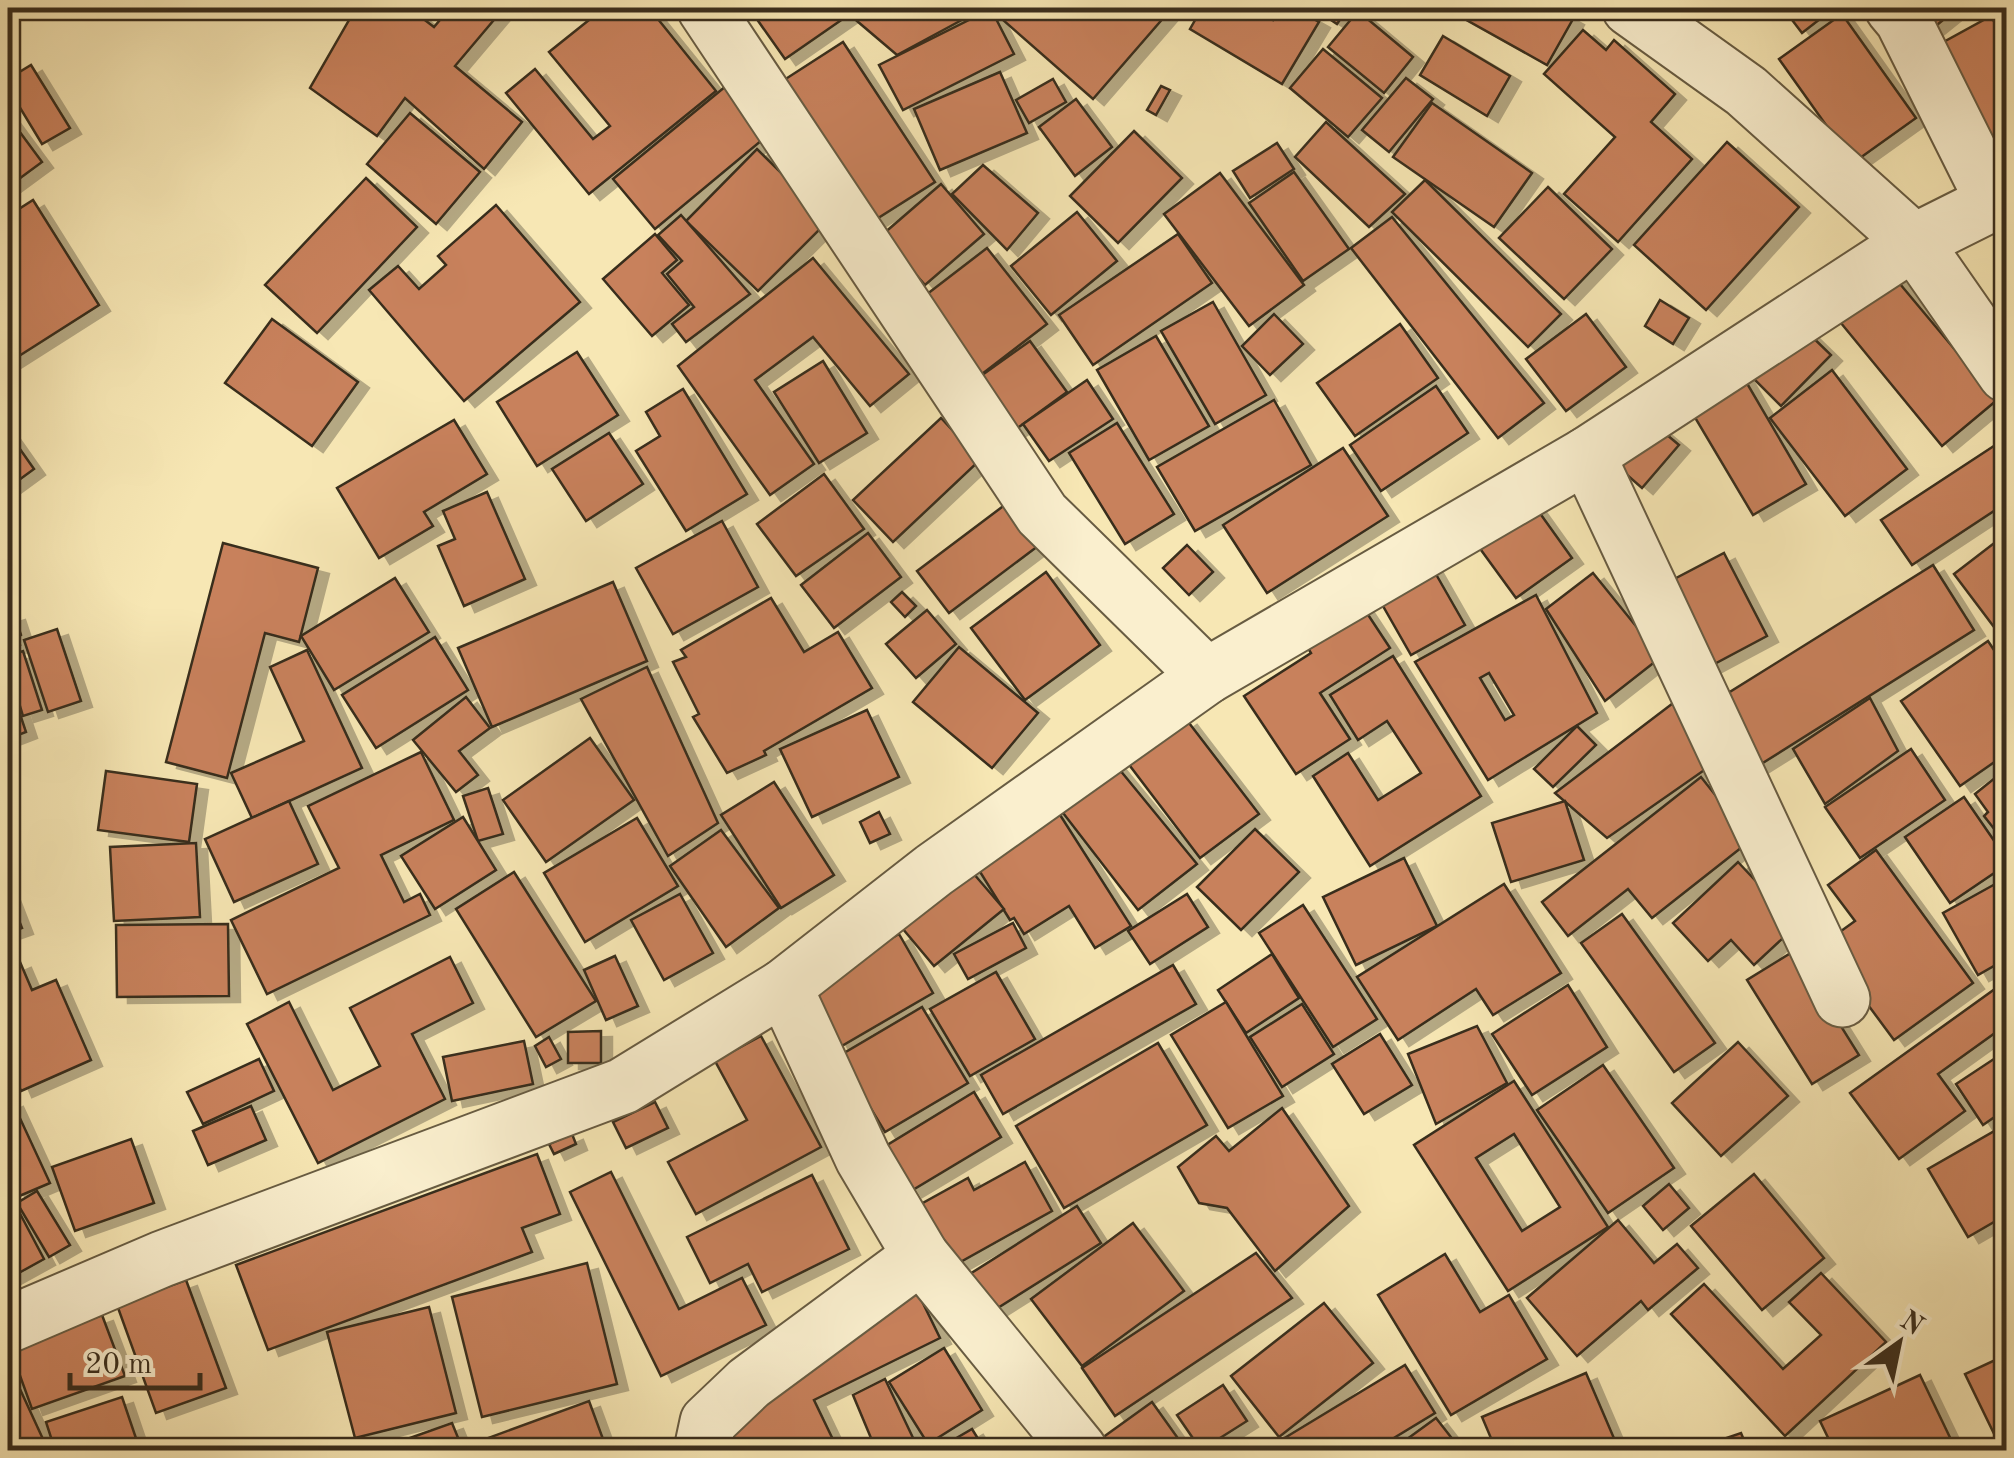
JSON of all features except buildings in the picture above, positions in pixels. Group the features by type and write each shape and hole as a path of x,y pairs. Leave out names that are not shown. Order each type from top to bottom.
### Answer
{"street":[{"path":"705,8 1042,514 1207,676"},
{"path":"1630,8 1746,91 1914,242 2006,374"},
{"path":"8,1326 162,1259 623,1086 784,987 934,870 1207,676 1587,455 1914,242 2000,199 1893,8"},
{"path":"1587,455 1842,999"},
{"path":"784,987 863,1158 920,1256 1079,1450"},
{"path":"702,1450 708,1422 750,1383 920,1256"}]}
